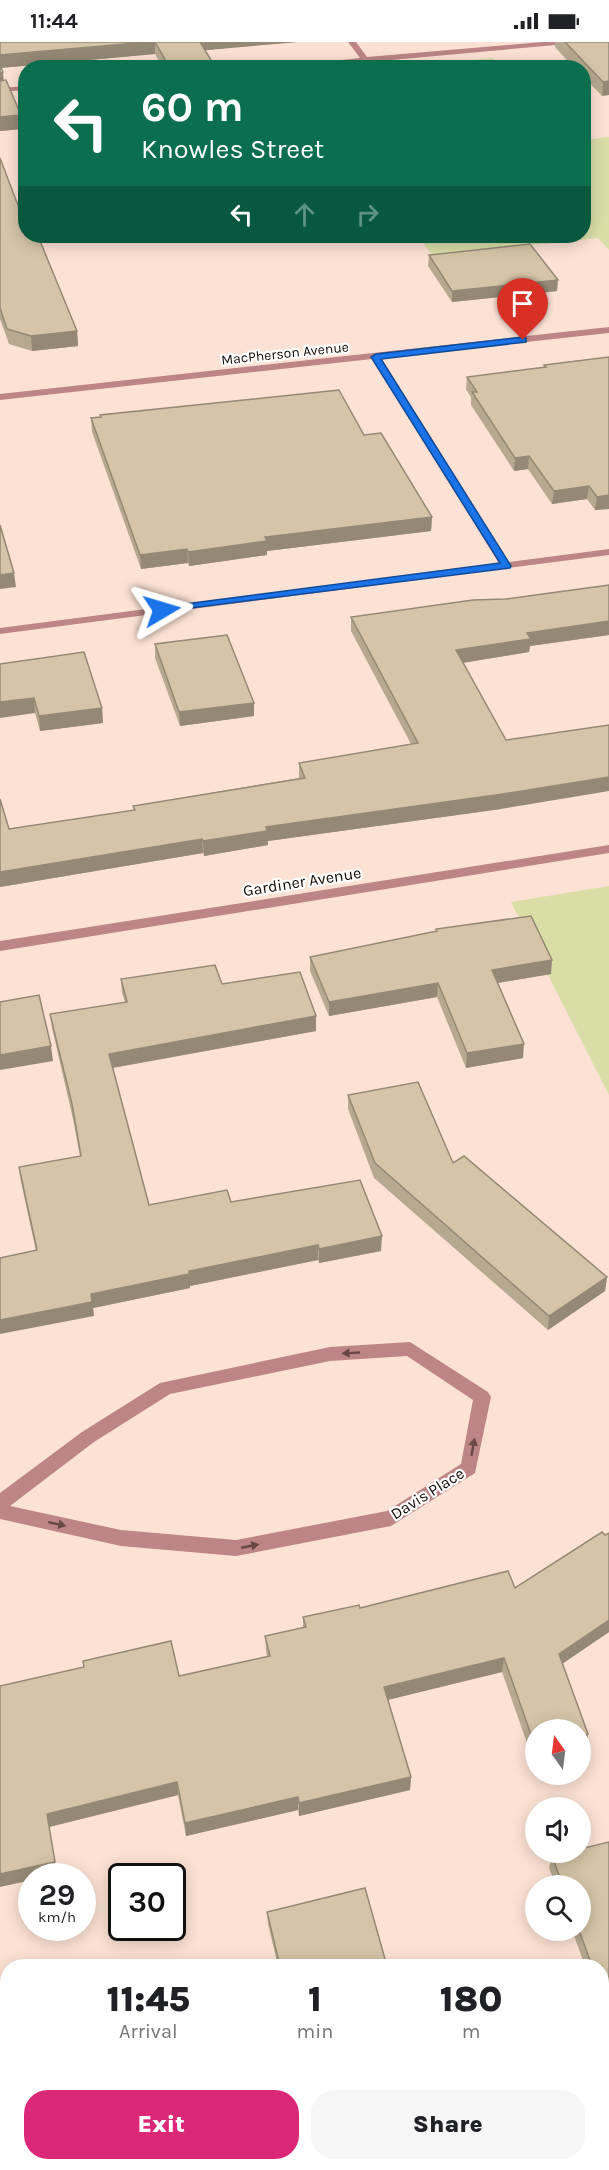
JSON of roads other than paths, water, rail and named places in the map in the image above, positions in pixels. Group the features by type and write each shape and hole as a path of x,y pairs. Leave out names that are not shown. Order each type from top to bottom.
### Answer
{"street":[{"path":"352,42 365,60 567,42"},
{"path":"0,90 18,89"},
{"name":"MacPherson Avenue","path":"0,398 609,330"},
{"path":"376,357 506,566"},
{"path":"0,631 609,552"},
{"name":"Gardiner Avenue","path":"0,946 609,849"},
{"name":"Davis Place","path":"0,1503 88,1437 166,1388 330,1354 410,1349 482,1397 469,1468 391,1518 236,1548 121,1538 0,1511"}]}
